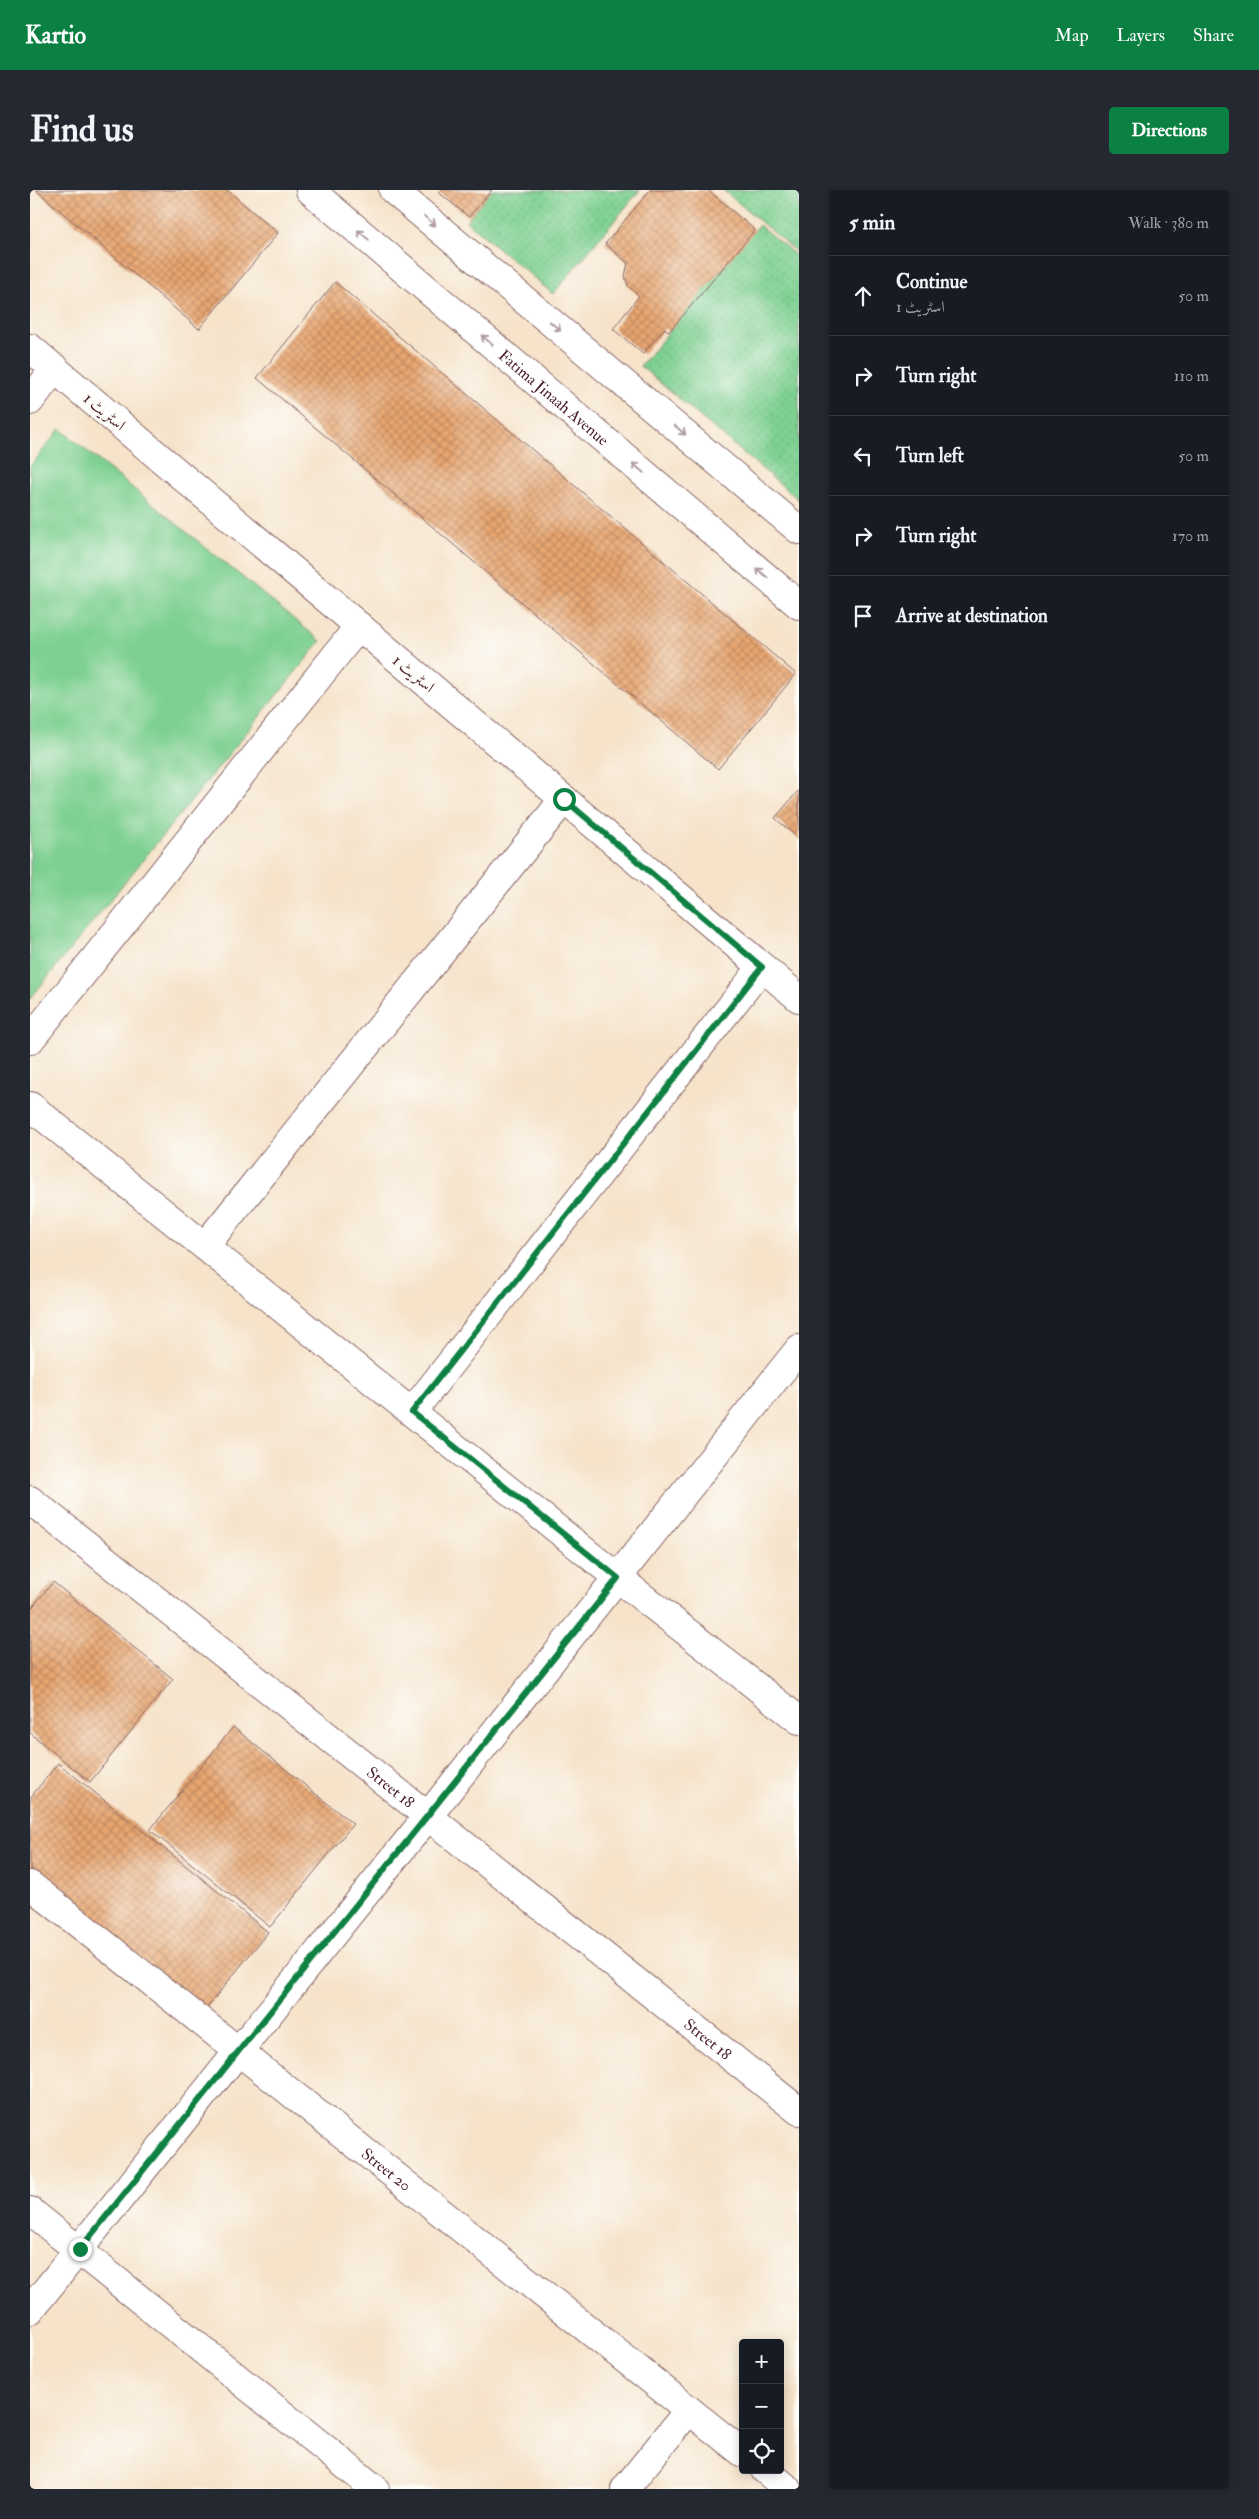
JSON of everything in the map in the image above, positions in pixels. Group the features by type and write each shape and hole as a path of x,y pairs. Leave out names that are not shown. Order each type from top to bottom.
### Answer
{"street":[{"name":"Fatima Jinaah Avenue","path":"310,190 799,605"},
{"path":"393,190 799,530"},
{"name":"اسٹریٹ 1","path":"30,348 799,998"},
{"path":"30,401 54,368"},
{"path":"30,1040 359,626"},
{"path":"205,1246 564,799"},
{"path":"412,1412 762,967"},
{"path":"30,1106 618,1578 799,1720"},
{"path":"30,2310 428,1816 799,1349"},
{"name":"Street 18","path":"30,1500 799,2111"},
{"name":"Street 20","path":"30,1885 739,2450"},
{"path":"30,2211 80,2249 375,2489"},
{"path":"625,2489 689,2410"},
{"path":"769,2474 788,2489"}],"green space":[{"path":"492,190 640,190 553,294 466,221"},
{"path":"723,190 799,190 799,254"},
{"path":"759,225 799,258 799,500 640,366"},
{"path":"60,429 321,641 30,999 30,466"}],"building":[{"path":"36,190 227,190 278,233 199,329"},
{"path":"440,190 492,190 469,217 438,192"},
{"path":"650,190 708,190 755,230 669,332 665,328 643,354 613,329 639,296 628,286 625,276 628,263 605,244"},
{"path":"335,282 796,674 718,769 257,378"},
{"path":"799,790 799,839 775,818"},
{"path":"53,1582 173,1679 90,1782 30,1733 30,1610"},
{"path":"233,1727 353,1824 270,1927 150,1830"},
{"path":"58,1763 268,1932 205,2010 30,1869 30,1798"}],"route":[{"path":"80,2249 618,1578 412,1412 762,967 564,799"}]}
